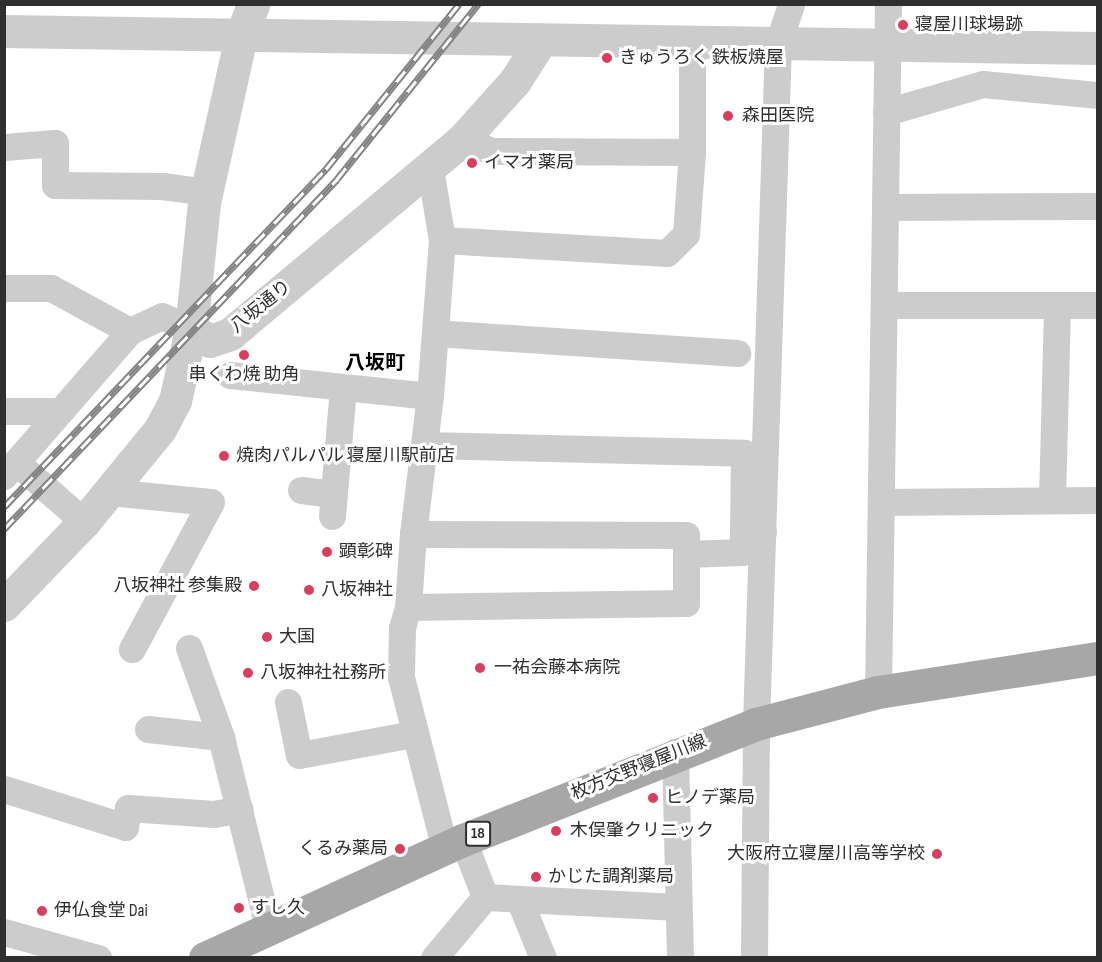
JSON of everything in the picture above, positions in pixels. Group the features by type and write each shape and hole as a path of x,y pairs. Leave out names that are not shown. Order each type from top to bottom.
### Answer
{"main road":[{"name":"枚方交野寝屋川線","path":"205,957 269,931 454,845 675,752 756,724 878,692 1098,658"}],"street":[{"path":"4,605 84,522 160,429 175,401 191,329 207,192 240,36 253,4"},
{"path":"754,957 756,724 753,532 778,44 791,4"},
{"path":"878,692 886,305 888,4"},
{"path":"10,33 1098,48"},
{"name":"八坂通り","path":"191,329 210,341 230,334 462,140 515,81 541,40"},
{"path":"442,240 667,253 686,234 692,152 692,43"},
{"path":"886,112 983,84 1098,95"},
{"path":"462,140 492,151 692,152"},
{"path":"4,147 55,143 55,185 162,186 207,192"},
{"path":"430,168 442,240 425,445 413,534 408,607 402,628 401,677 412,734 454,845 485,897"},
{"path":"887,207 1098,206"},
{"path":"4,288 51,288 130,331"},
{"path":"886,305 1098,305"},
{"path":"1052,499 1057,305"},
{"path":"84,522 10,469 130,331 162,316 191,329"},
{"path":"435,333 737,353"},
{"path":"230,375 430,396"},
{"path":"300,490 333,505 344,387"},
{"path":"4,411 60,411"},
{"path":"425,445 744,453 753,532 742,552 687,554"},
{"path":"109,492 211,502 132,649"},
{"path":"882,502 1098,500"},
{"path":"408,607 686,603 686,535 413,534"},
{"path":"189,648 221,737 269,931"},
{"path":"288,702 300,755 412,734"},
{"path":"148,729 221,737"},
{"path":"675,752 680,957"},
{"path":"4,789 125,827 129,808 214,814 240,809"},
{"path":"485,897 678,907"},
{"path":"434,957 485,897"},
{"path":"519,899 543,957"},
{"path":"4,932 98,957"}],"railway":[{"path":"4,507 326,169 459,4"},
{"path":"4,529 337,179 478,4"}],"place":[{"name":"寝屋川球場跡","path":"903,25"},
{"name":"きゅうろく 鉄板焼屋","path":"607,58"},
{"name":"森田医院","path":"728,116"},
{"name":"イマオ薬局","path":"472,163"},
{"name":"串くわ焼 助角","path":"244,355"},
{"name":"焼肉パルパル 寝屋川駅前店","path":"224,456"},
{"name":"顕彰碑","path":"327,552"},
{"name":"八坂神社 参集殿","path":"254,586"},
{"name":"八坂神社","path":"309,590"},
{"name":"大国","path":"267,637"},
{"name":"一祐会藤本病院","path":"480,668"},
{"name":"八坂神社社務所","path":"248,673"},
{"name":"ヒノデ薬局","path":"653,798"},
{"name":"木俣肇クリニック","path":"556,831"},
{"name":"くるみ薬局","path":"400,849"},
{"name":"大阪府立寝屋川高等学校","path":"937,854"},
{"name":"かじた調剤薬局","path":"536,877"},
{"name":"すし久","path":"239,908"},
{"name":"伊仏食堂 Dai","path":"42,911"}],"district":[{"name":"八坂町","path":"375,363"}]}
